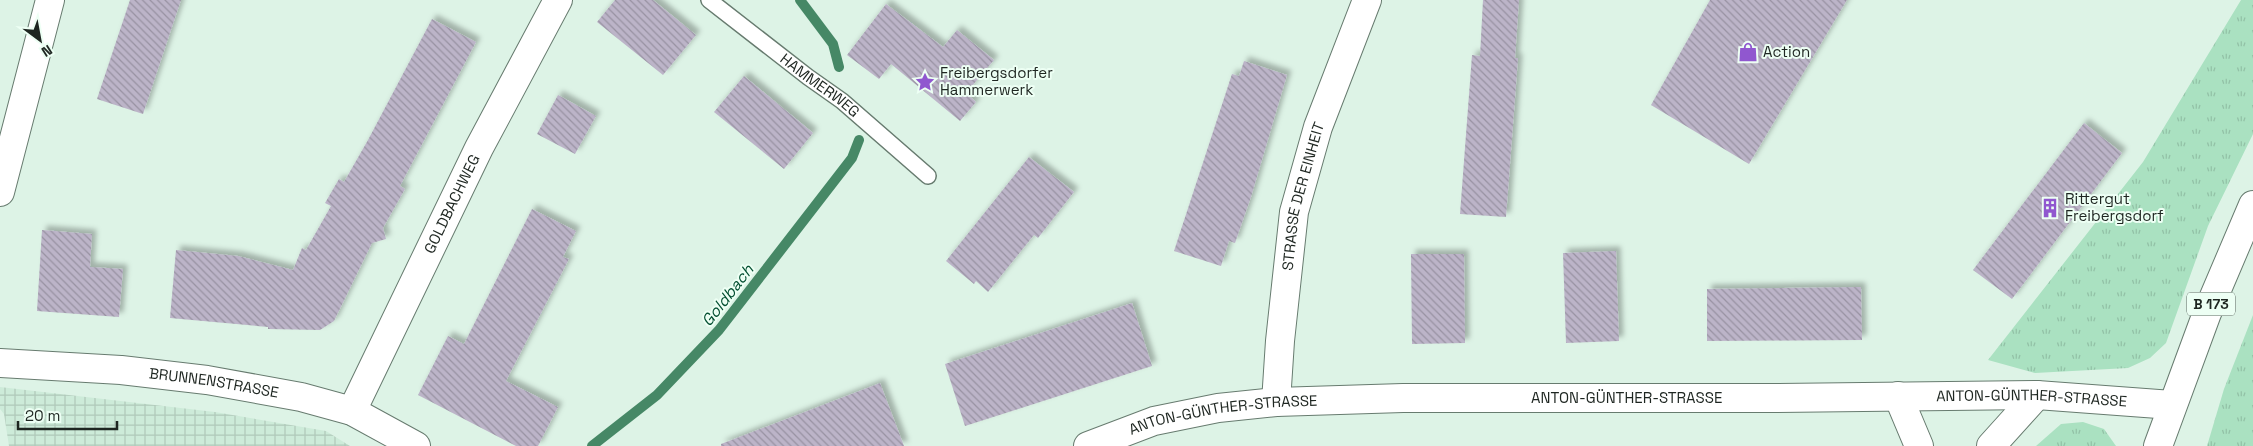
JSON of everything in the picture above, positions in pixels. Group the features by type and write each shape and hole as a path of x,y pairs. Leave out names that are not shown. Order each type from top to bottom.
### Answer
{"street":[{"path":"0,192 50,0"},
{"name":"GOLDBACHWEG","path":"352,410 479,148 558,0"},
{"name":"STRASSE DER EINHEIT","path":"1276,402 1280,341 1294,212 1318,127 1367,0"},
{"name":"B 173","path":"2158,446 2207,313 2253,205"},
{"name":"BRUNNENSTRASSE","path":"0,363 121,370 208,380 301,397 352,410 416,446"},
{"path":"1991,446 2037,395"},
{"name":"ANTON-GÜNTHER-STRASSE","path":"1088,446 1154,421 1218,408 1276,402 1412,398 1772,398 2037,395 2172,406"},
{"path":"1898,396 1919,446"}],"lane":[{"name":"HAMMERWEG","path":"709,0 842,101 928,176"}],"shaded area":[{"path":"0,387 215,412 326,431 350,446 9,446 4,414 0,409"}],"green space":[{"path":"2241,0 2253,0 2253,134 2208,226 2166,343 2150,358 2128,368 2035,373 1988,360 2143,162"},
{"path":"2253,315 2253,446 2207,446 2224,389"},
{"path":"2083,422 2104,429 2116,446 2036,446 2061,424"}],"building":[{"path":"130,0 181,0 143,114 97,99"},
{"path":"615,0 653,0 696,35 663,75 597,22"},
{"path":"1483,0 1519,0 1515,58 1518,58 1506,217 1460,214 1472,55 1480,56"},
{"name":"Action","path":"1710,0 1847,0 1749,164 1651,105"},
{"path":"886,4 943,47 957,30 994,60 966,93 976,102 960,121 891,64 879,79 847,55"},
{"path":"432,19 476,42 400,186 405,189 383,228 386,239 372,243 334,321 320,330 268,329 268,327 170,318 176,250 238,256 293,270 302,248 306,250 331,206 325,203 339,179 344,182"},
{"path":"1244,61 1287,75 1251,197 1235,243 1229,241 1221,266 1174,251 1232,74 1239,76"},
{"path":"744,76 813,133 784,169 714,112"},
{"path":"558,95 596,116 575,154 537,134"},
{"name":"Rittergut Freibergsdorf","path":"2084,123 2122,153 2012,299 1973,270"},
{"path":"1029,157 1074,192 1038,238 1034,235 988,292 976,281 974,284 946,261"},
{"path":"532,209 576,231 563,257 569,259 506,381 558,407 538,446 516,446 418,395 448,336 464,344"},
{"path":"42,230 92,234 90,267 123,269 119,317 37,311"},
{"path":"1616,251 1619,341 1566,343 1563,253"},
{"path":"1411,254 1464,254 1465,343 1412,344"},
{"path":"1861,287 1862,340 1707,341 1707,289"},
{"path":"1132,303 1152,366 965,426 945,364"},
{"path":"880,383 904,446 721,446 721,444"}],"waterway":[{"name":"Goldbach","path":"800,0 833,44 839,67"},
{"name":"Goldbach","path":"592,446 657,395 719,330 852,158 859,140"}],"place":[{"name":"Action","path":"1748,52"},
{"name":"Freibergsdorfer Hammerwerk","path":"925,82"},
{"name":"Rittergut Freibergsdorf","path":"2050,208"}]}
